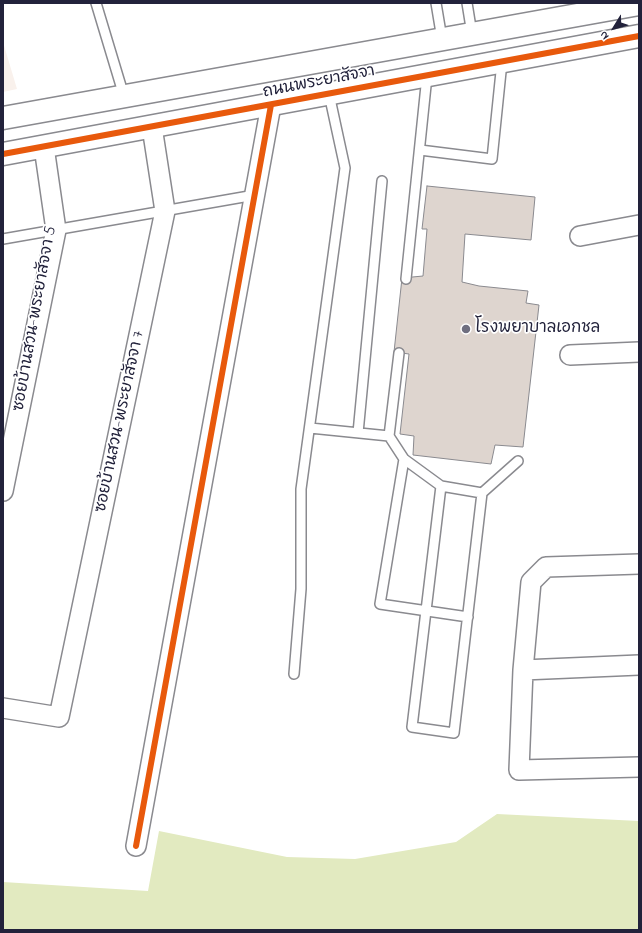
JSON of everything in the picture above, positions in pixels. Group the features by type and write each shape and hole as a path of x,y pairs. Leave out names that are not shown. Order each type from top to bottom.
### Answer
{"main road":[{"name":"ถนนพระยาสัจจา","path":"3,118 639,4"},
{"path":"501,29 502,62"},
{"name":"ถนนพระยาสัจจา","path":"3,154 639,36"},
{"path":"271,105 275,69"}],"street":[{"path":"136,846 271,105"},
{"name":"ซอยบ้านสวน-พระยาสัจจา 7","path":"3,708 59,717 165,211 152,127"},
{"name":"ซอยบ้านสวน-พระยาสัจจา 5","path":"3,491 56,230 44,147"},
{"path":"580,236 639,226"},
{"path":"570,355 639,352"},
{"path":"639,564 546,567 531,582 523,670 519,770 639,767"},
{"path":"523,670 639,665"}],"lane":[{"path":"96,3 124,96"},
{"path":"436,3 442,39"},
{"path":"467,3 472,34"},
{"path":"420,150 492,159 502,62"},
{"path":"406,279 427,76"},
{"path":"294,674 301,589 301,489 345,168 329,94"},
{"path":"358,433 382,181"},
{"path":"3,239 255,195"},
{"path":"399,353 389,436 404,459 441,486 482,493"},
{"path":"310,428 389,436"},
{"path":"404,459 380,604 468,617"},
{"path":"441,486 412,727 454,733 482,493 518,461"}],"shaded area":[{"path":"3,42 17,89 3,92"}],"green space":[{"path":"497,814 639,821 639,930 3,930 3,882 148,891 159,831 287,857 355,859 456,842"}],"building":[{"name":"โรงพยาบาลเอกชล","path":"427,186 535,197 531,240 465,234 462,282 479,286 528,291 526,303 539,305 523,447 495,445 491,464 413,455 414,436 400,434 409,354 394,352 402,278 423,276 427,229 422,229"}],"cycle path":[{"path":"3,154 639,36"},
{"path":"136,846 271,105"}],"place":[{"name":"โรงพยาบาลเอกชล","path":"466,329"}]}
